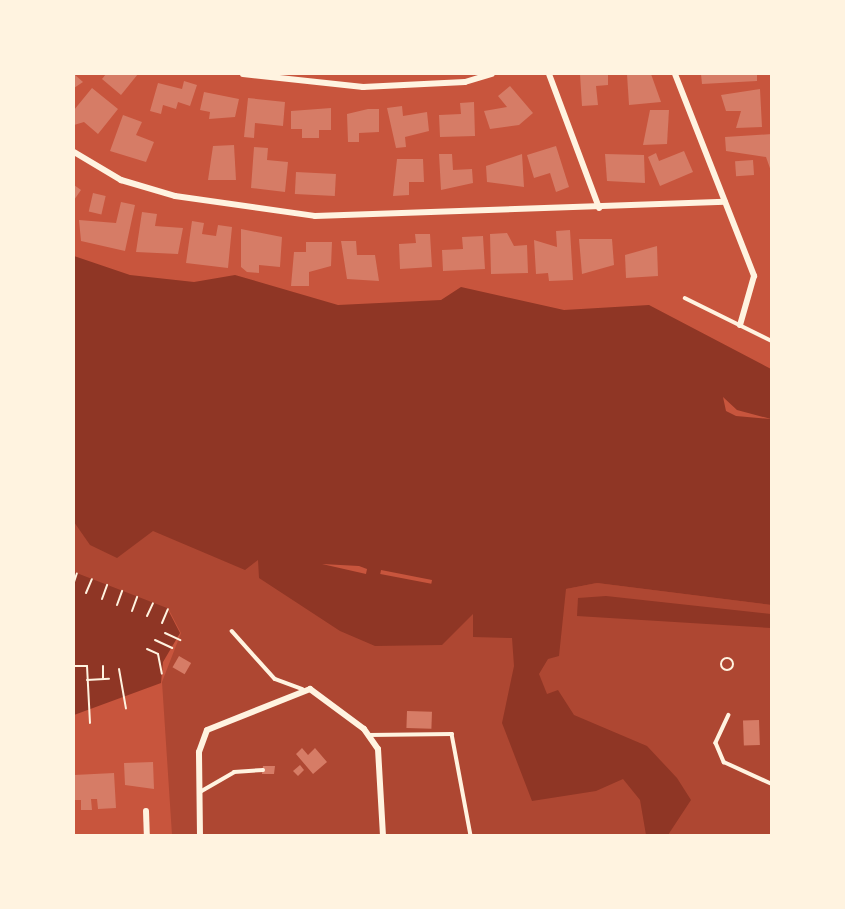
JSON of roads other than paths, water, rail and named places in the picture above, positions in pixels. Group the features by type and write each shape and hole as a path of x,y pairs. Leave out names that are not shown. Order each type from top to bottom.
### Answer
{"street":[{"path":"243,74 363,87 466,82 492,74"},
{"path":"549,74 598,208"},
{"path":"674,74 754,276 740,326"},
{"path":"74,152 136,185 266,211 376,218 725,202"},
{"path":"200,835 200,744 207,730 302,689 317,691 369,735 381,756 383,835"},
{"path":"146,811 147,835"}],"lane":[{"path":"685,298 772,341"},
{"path":"232,631 275,680 302,689"},
{"path":"729,715 716,743 724,762 772,784"},
{"path":"369,735 453,734 471,835"},
{"path":"200,792 234,772 263,771"}]}
